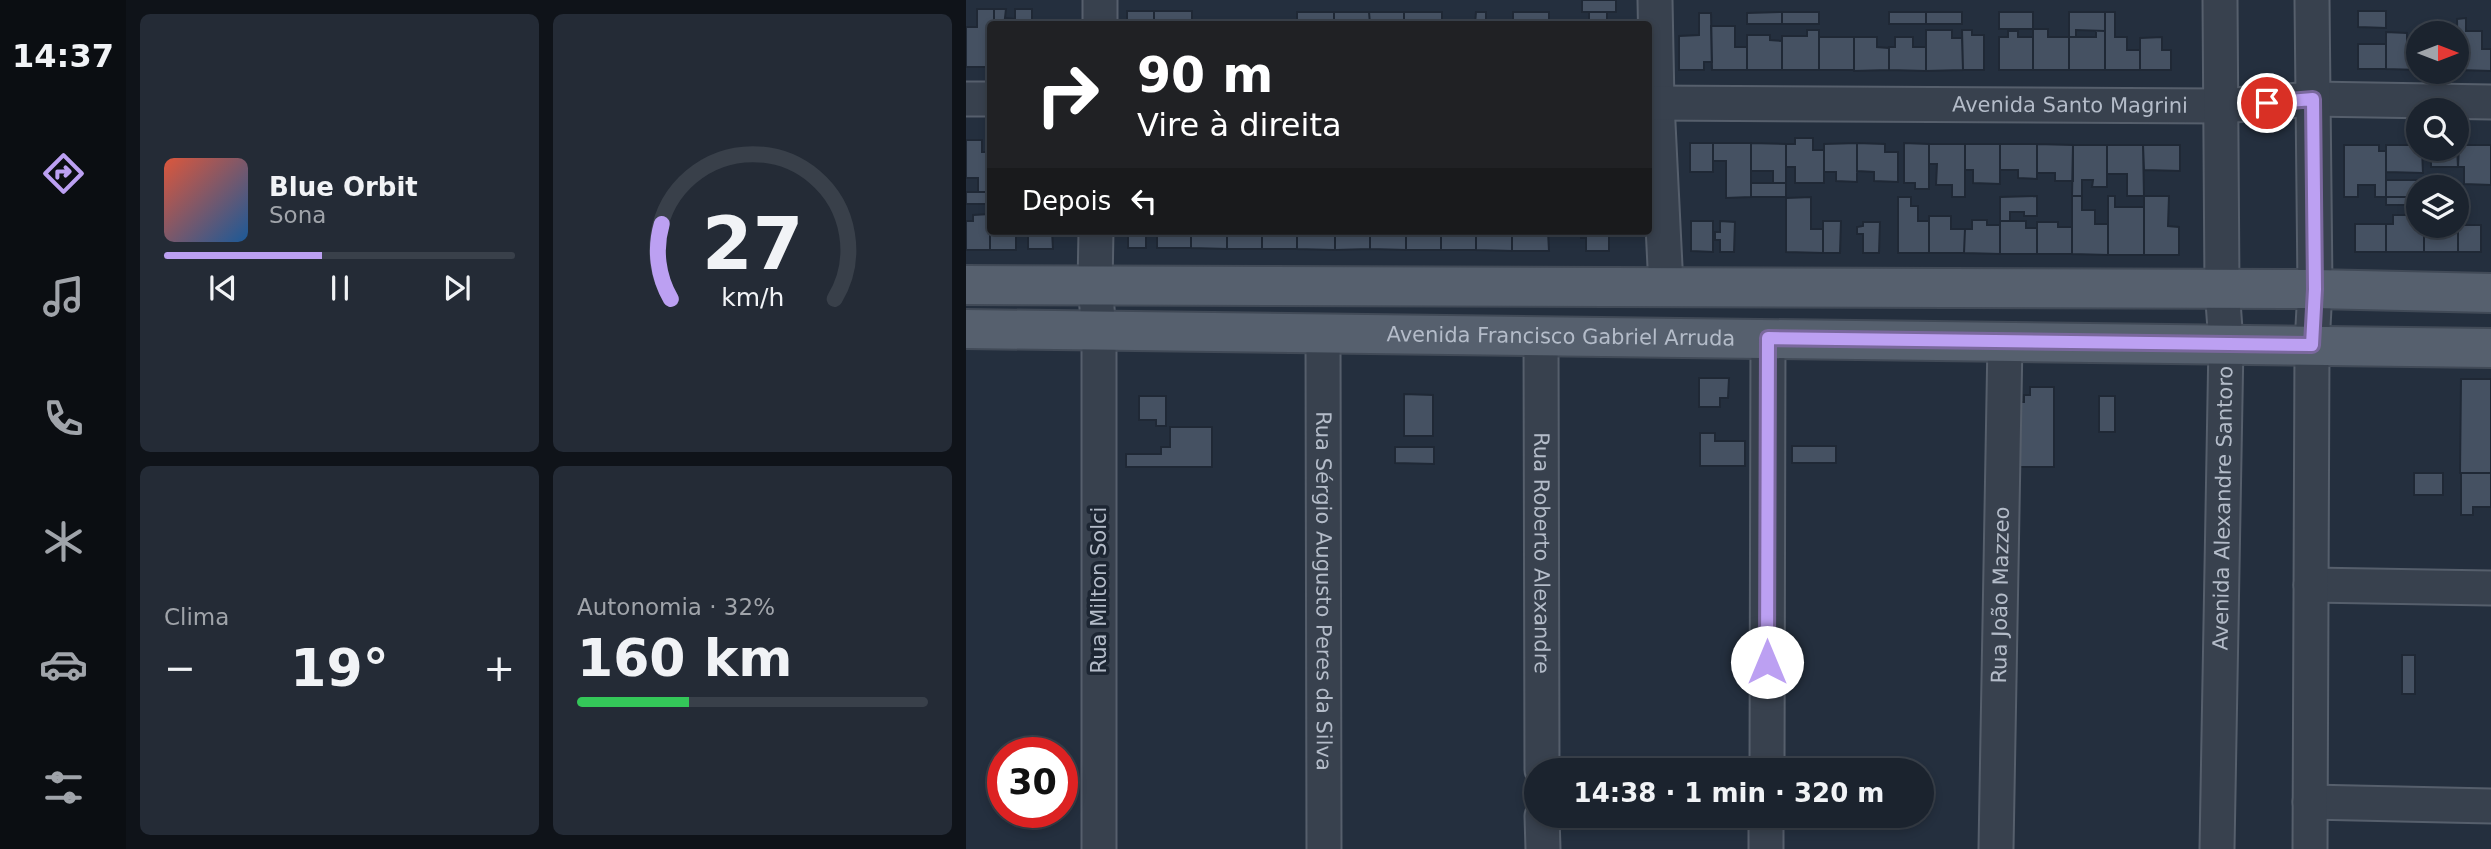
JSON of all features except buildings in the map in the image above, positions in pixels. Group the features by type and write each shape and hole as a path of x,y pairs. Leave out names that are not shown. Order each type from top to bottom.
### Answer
{"main road":[{"path":"966,285 2222,288 2491,293"},
{"name":"Avenida Francisco Gabriel Arruda","path":"966,330 2491,348"}],"street":[{"path":"1100,0 1100,21"},
{"path":"1656,0 1653,103 1666,287"},
{"name":"Avenida Alexandre Santoro","path":"2217,849 2226,343 2222,288 2220,0"},
{"path":"2310,849 2312,345 2315,289 2312,0"},
{"path":"966,99 987,99"},
{"name":"Avenida Santo Magrini","path":"1653,103 2221,106 2313,99 2491,103"},
{"name":"Rua Milton Solci","path":"1096,235 1095,285 1099,331 1099,849"},
{"name":"Rua Sérgio Augusto Peres da Silva","path":"1323,334 1324,849"},
{"name":"Rua Roberto Alexandre","path":"1541,336 1542,758"},
{"path":"1767,758 1768,338"},
{"name":"Rua João Mazzeo","path":"1996,849 2005,341"},
{"path":"2311,585 2491,588"},
{"path":"2310,802 2491,807"},
{"path":"1542,828 1542,849"},
{"path":"1766,828 1766,849"}],"route":[{"path":"1767,662 1768,338 2312,345 2315,289 2313,99 2267,103"}]}
